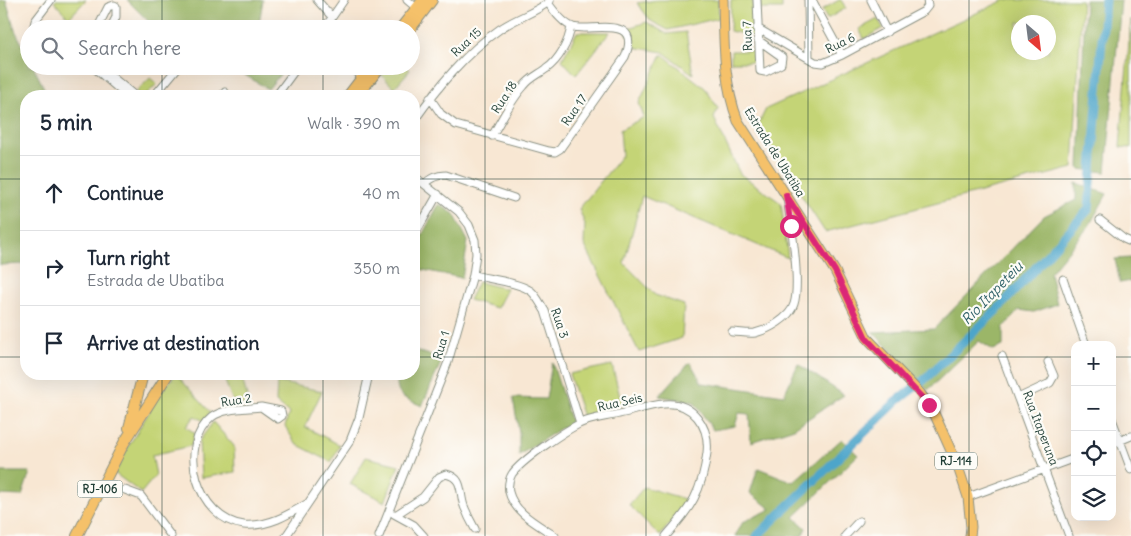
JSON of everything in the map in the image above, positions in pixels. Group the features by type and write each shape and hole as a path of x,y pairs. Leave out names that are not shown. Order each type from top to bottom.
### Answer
{"highway":[{"path":"407,20 421,2"},
{"path":"414,20 421,2"},
{"path":"364,90 374,75"},
{"path":"353,90 363,77"},
{"name":"RJ-106","path":"124,443 142,380"},
{"name":"RJ-106","path":"76,536 124,443 164,380"}],"main road":[{"name":"Estrada de Ubatiba","path":"723,0 725,64 732,106 743,130 835,271 866,338 920,394 934,413 957,464 968,497 970,536"}],"street":[{"path":"36,20 51,0"},
{"path":"317,0 332,17"},
{"path":"330,20 344,0"},
{"path":"407,0 412,4 421,2"},
{"name":"Rua 7","path":"757,0 758,40 760,71 765,72 779,66 782,59 758,40"},
{"path":"808,0 809,58"},
{"path":"812,0 842,55"},
{"path":"871,0 887,32"},
{"name":"Rua 6","path":"758,28 815,62 823,63 887,32 924,11 927,8 928,1"},
{"path":"550,2 558,15 572,26"},
{"name":"Rua 15","path":"420,112 464,58 484,39 550,2"},
{"path":"102,20 108,7 114,4 117,12 114,20"},
{"path":"809,19 821,16"},
{"name":"Rua 17","path":"430,98 441,114 452,122 492,136 552,152 558,151 625,57 628,45 627,37 615,28 572,26"},
{"name":"Rua 18","path":"492,136 523,86 530,79 549,67 556,58 568,40 572,26"},
{"path":"801,54 809,48"},
{"path":"109,75 122,90"},
{"path":"111,75 128,90"},
{"path":"159,90 172,75"},
{"path":"280,90 291,75"},
{"path":"424,184 438,175 446,175 514,198"},
{"name":"Rua 1","path":"378,536 448,362 473,275 476,254 475,240 469,225 459,212 420,181"},
{"path":"420,226 438,194"},
{"path":"732,332 752,333 768,328 792,310 796,294 794,258 786,195"},
{"path":"1100,220 1124,239 1131,242"},
{"name":"Rua 3","path":"473,275 523,287 533,292 544,311 580,423"},
{"path":"1063,280 1085,341"},
{"name":"Rua Itaperuna","path":"1002,356 1069,536"},
{"path":"1018,398 1050,383 1054,376 1048,362"},
{"name":"Rua 2","path":"286,536 350,441 359,418 368,380"},
{"name":"Rua Seis","path":"555,536 514,505 509,492 508,482 512,474 522,462 580,423 665,403 680,406 702,422 705,429 707,448 705,467 696,496 687,512 666,536"},
{"name":"Rua 2","path":"260,407 224,412 213,416 205,425 198,439 194,462 199,487 207,501 218,514 228,521 244,524 268,523 308,503"},
{"path":"1116,430 1131,470"},
{"path":"1116,442 1131,436"},
{"path":"968,497 1071,460"},
{"path":"396,514 423,497 439,477 446,474 452,475 459,482 465,509 475,529"},
{"path":"125,490 141,496 167,535"},
{"path":"388,512 396,514 414,525 424,536"},
{"path":"845,536 859,521"}],"green space":[{"path":"0,0 6,0 20,40 20,75 38,75 45,90 20,90 20,264 0,265"},
{"path":"56,0 86,0 69,18 54,2"},
{"path":"127,0 263,0 260,20 147,20"},
{"path":"657,0 718,0 719,18 668,30 651,21 637,3"},
{"path":"731,0 753,0 753,36 730,31"},
{"path":"760,0 782,0 782,9 760,9"},
{"path":"841,0 846,8 827,19 822,10"},
{"path":"1005,0 1082,0 1073,168 825,232 757,127 766,109"},
{"path":"1085,0 1121,0 1106,172 1079,169"},
{"path":"878,19 883,28 864,39 859,29"},
{"path":"1131,19 1131,148 1120,147"},
{"path":"647,22 667,34 686,32 693,74 663,52 633,47 625,29"},
{"path":"577,32 610,32 576,75 562,60"},
{"path":"731,51 753,51 753,62 731,62"},
{"path":"662,54 705,88 718,108 714,118 740,174 781,203 788,258 642,196 624,263 655,295 684,305 682,338 639,352 584,244 585,224 579,209 622,155 620,130 644,117 639,103"},
{"path":"245,75 280,75 268,89"},
{"path":"382,75 406,75 394,88"},
{"path":"150,78 157,84 151,90 138,90"},
{"path":"1076,183 1107,194 1089,226 1050,273 1057,304 1034,312 1019,310 1003,328 1003,346 993,350 979,341 928,390 873,332 934,329 1044,216 1076,200"},
{"path":"439,204 454,214 468,241 462,278 420,269 420,239"},
{"path":"1131,258 1131,281 1120,283 1115,259"},
{"path":"478,282 507,289 497,308 469,300"},
{"path":"420,352 443,358 422,406 401,395 397,380 420,380"},
{"path":"552,362 571,422 519,455 519,432 513,398 546,399"},
{"path":"690,362 702,383 784,395 798,364 844,395 794,428 751,442 749,414 739,413 735,426 713,430 694,402 659,396"},
{"path":"612,365 622,405 583,417 569,374"},
{"path":"171,380 181,380 210,412 204,421 194,416 186,427 195,433 191,446 152,455 156,475 141,493 113,472 161,392"},
{"path":"225,380 243,380 249,404 234,404"},
{"path":"277,382 322,391 305,427 340,445 331,462 296,444 285,426 289,413 276,402"},
{"path":"213,422 234,446 235,472 201,478 199,441"},
{"path":"842,439 858,455 794,517 806,528 802,536 735,536 743,522 771,509 750,493 758,468 793,482"},
{"path":"366,457 399,465 385,502 350,484"},
{"path":"0,472 30,472 22,496 0,495"},
{"path":"644,487 688,500 660,536 629,505"}],"waterway":[{"name":"Rio Itapeteiu","path":"757,536 897,401 924,380 1000,307 1089,209 1105,0"}],"route":[{"path":"791,226 786,195 835,271 866,338 929,405"}]}
